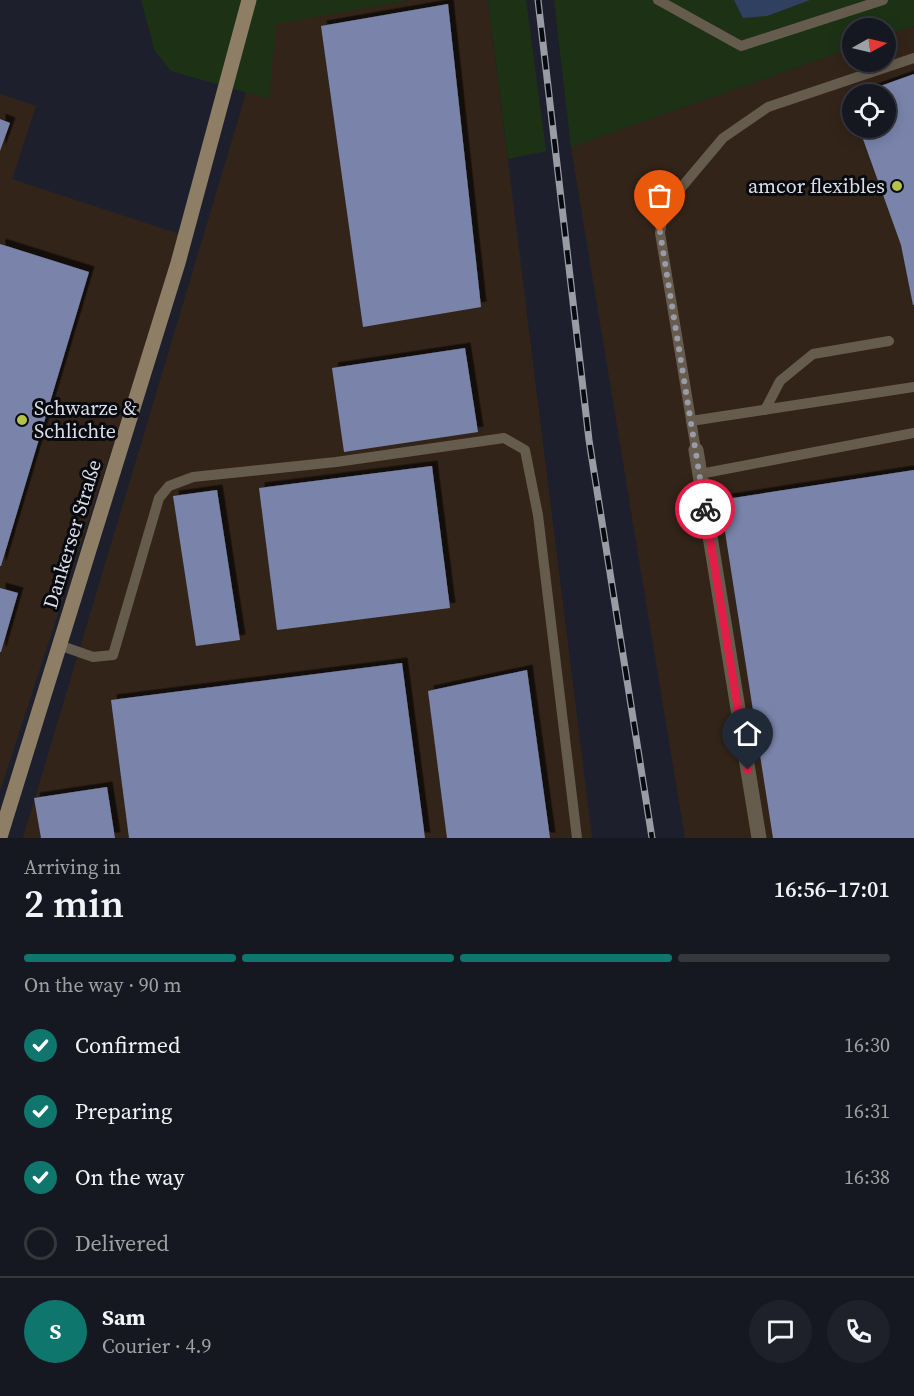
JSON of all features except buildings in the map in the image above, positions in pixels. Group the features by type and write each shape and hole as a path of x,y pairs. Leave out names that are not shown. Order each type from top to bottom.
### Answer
{"main road":[{"name":"Dankerser Straße","path":"0,837 178,263 249,0"}],"street":[{"path":"696,450 759,838"}],"lane":[{"path":"658,0 741,46 883,0"},
{"path":"696,450 660,232 664,208 723,138 768,107 914,58"},
{"path":"765,410 780,381 813,354 889,341"},
{"path":"691,421 914,387"},
{"path":"700,474 914,433"},
{"path":"59,645 93,657 113,655 159,498 169,486 193,477 336,462 504,438 525,450 538,515 577,838"}],"shaded area":[{"path":"274,0 488,0 592,838 23,838"},
{"path":"914,26 914,838 685,838 571,147 842,52 842,72 896,72 896,32"},
{"path":"0,94 36,106 12,179 182,235 0,791"}],"green space":[{"path":"141,0 410,0 276,24 269,99 171,71 155,51"},
{"path":"488,0 526,0 546,151 508,159"},
{"path":"554,0 914,0 914,26 896,32 896,18 842,18 842,52 571,147"}],"water":[{"path":"734,0 810,0 767,16 743,18"}],"railway":[{"path":"538,0 589,440 652,838"}],"way so far":[{"path":"660,232 705,509"}],"place":[{"name":"amcor flexibles","path":"897,186"},
{"name":"Schwarze & Schlichte","path":"22,420"}],"route":[{"path":"705,509 748,770"}]}
